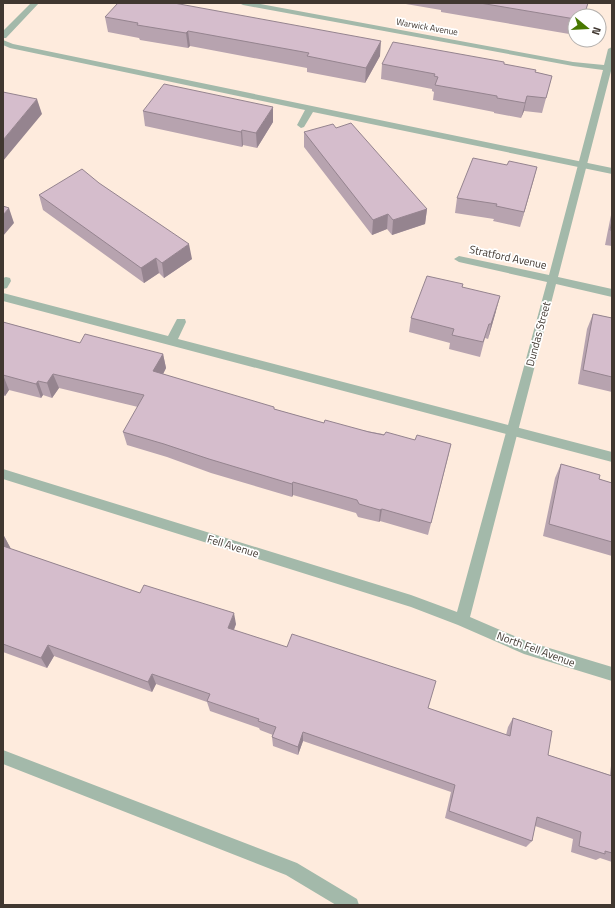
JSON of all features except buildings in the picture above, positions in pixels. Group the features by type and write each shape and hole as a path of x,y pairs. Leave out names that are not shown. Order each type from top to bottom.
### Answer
{"street":[{"path":"3,36 35,3"},
{"name":"Warwick Avenue","path":"243,3 573,64 610,68"},
{"path":"3,42 10,46 310,109 435,139 612,171"},
{"name":"Dundas Street","path":"462,620 610,68 612,49"},
{"path":"301,125 310,109"},
{"name":"Stratford Avenue","path":"459,259 612,293"},
{"path":"3,297 612,458"},
{"path":"171,341 180,322"},
{"name":"Fell Avenue","path":"3,474 404,599 462,620"},
{"name":"North Fell Avenue","path":"462,620 524,647 612,674"},
{"path":"3,757 292,869 351,905"}]}
